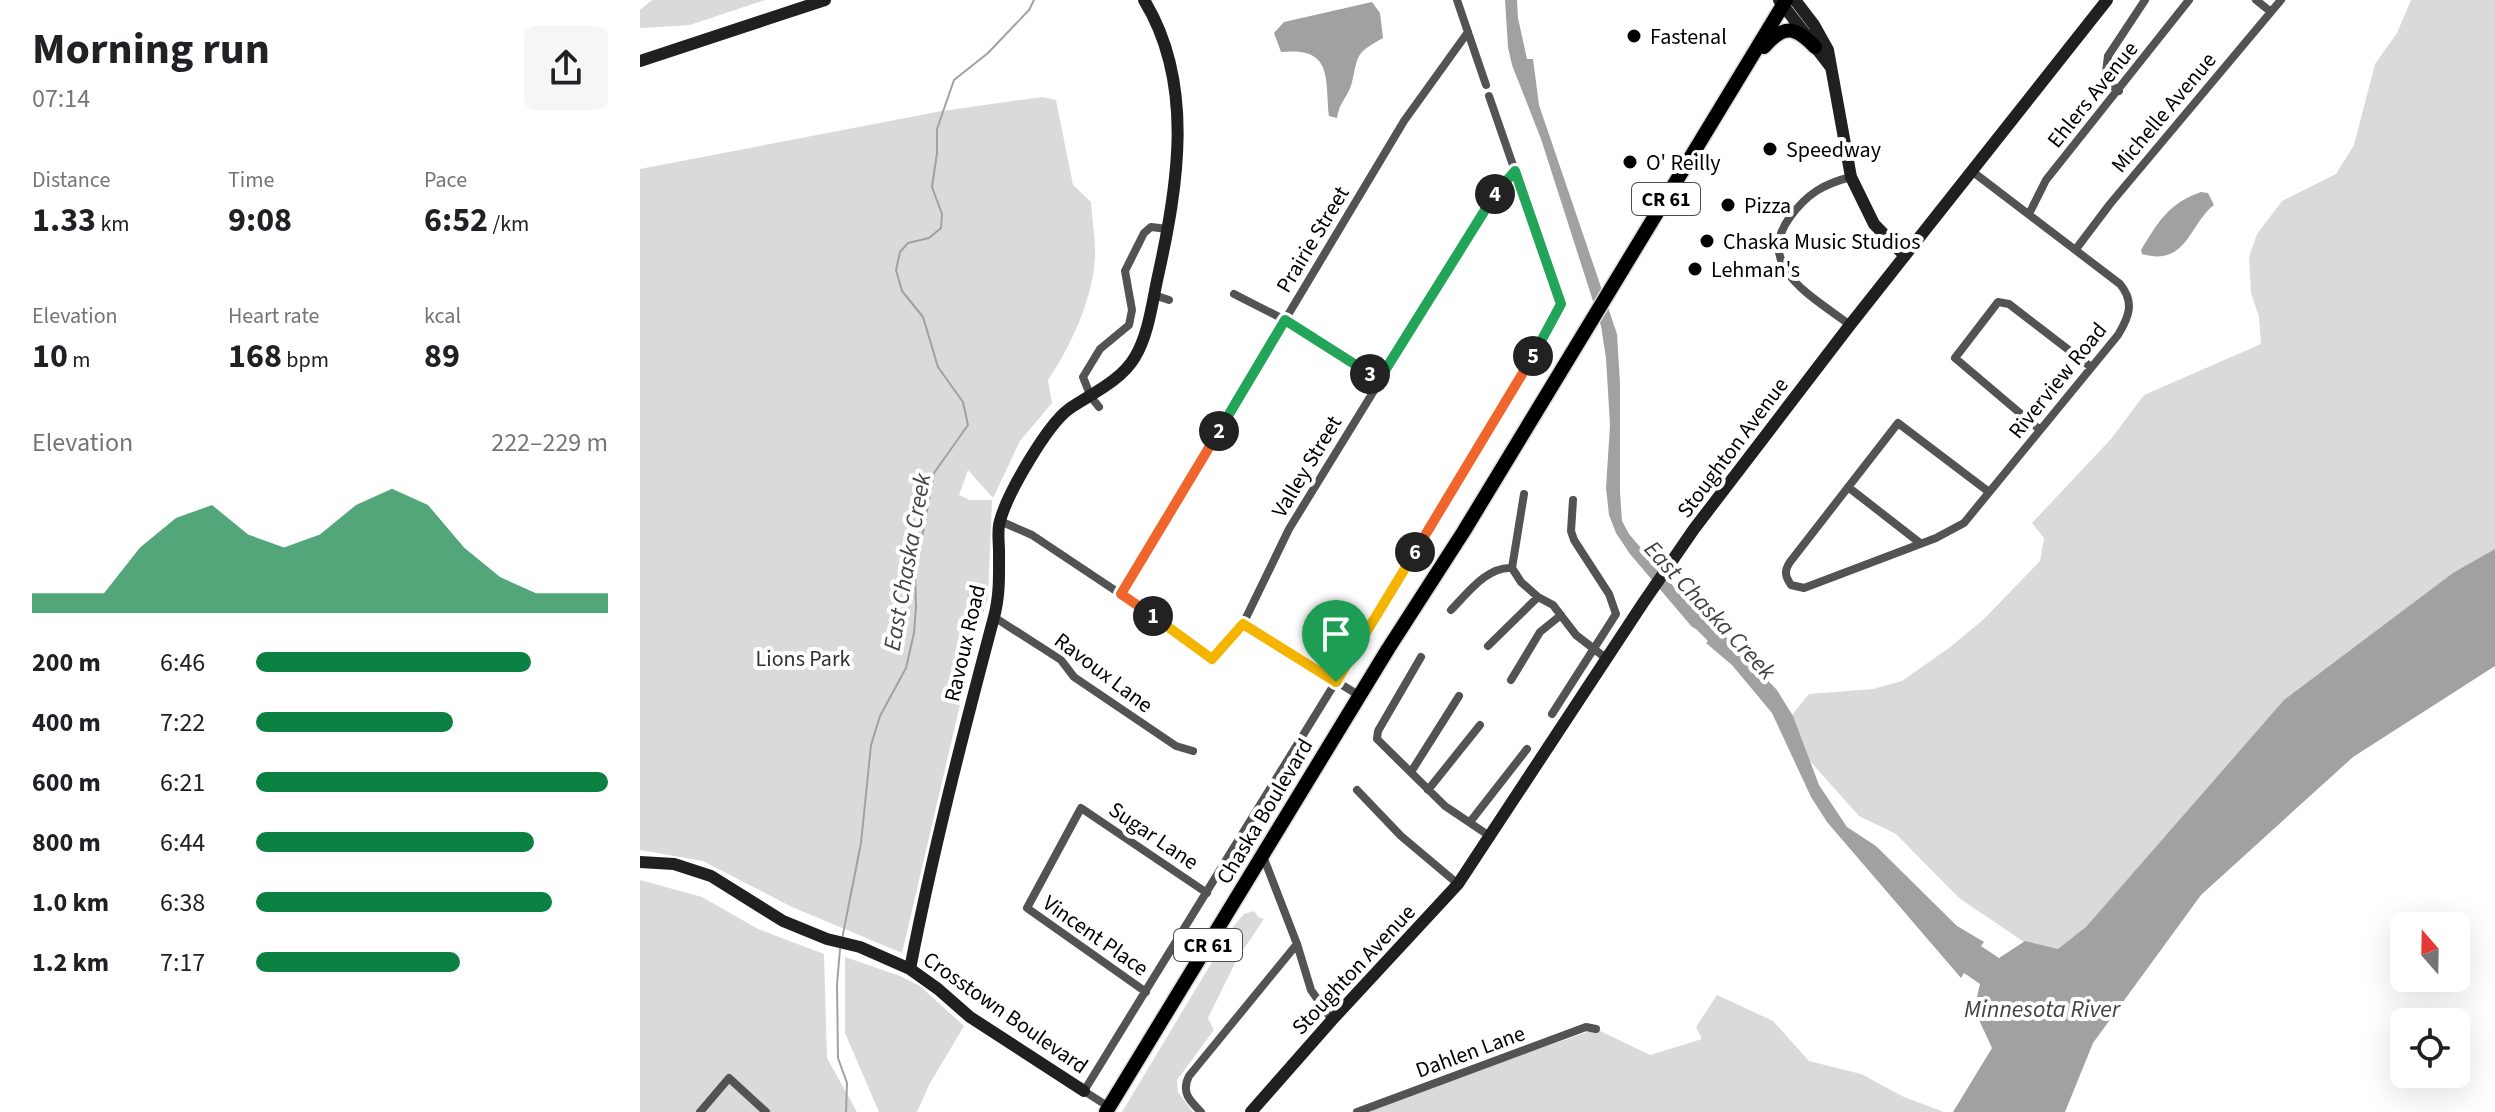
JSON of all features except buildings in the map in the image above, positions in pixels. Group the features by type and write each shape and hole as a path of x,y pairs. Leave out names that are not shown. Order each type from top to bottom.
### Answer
{"main road":[{"name":"Chaska Boulevard","path":"1107,1109 1786,1"},
{"path":"1739,79 1779,33 1800,32 1815,47"}],"street":[{"path":"640,61 825,0"},
{"name":"Ravoux Road","path":"910,969 950,781 1000,590 1000,521 1011,492 1038,447 1067,411 1095,402 1134,359 1147,326 1179,160 1175,95 1166,46 1144,0"},
{"path":"1457,0 1486,85"},
{"name":"Stoughton Avenue","path":"1251,1112 1458,884 1673,558 1850,325 2107,0"},
{"path":"2119,91 2105,80 2108,56 2145,0"},
{"name":"Ehlers Avenue","path":"2029,214 2046,180 2189,0"},
{"path":"2256,0 2271,12"},
{"name":"Michelle Avenue","path":"2076,249 2281,0"},
{"path":"1786,1 1830,66"},
{"path":"1786,1 1823,38 1838,96 1851,177 1874,224 1905,256"},
{"name":"Prairie Street","path":"1121,594 1404,121 1468,32"},
{"path":"1107,1109 1084,1091 1524,372 1561,304 1489,96"},
{"name":"Valley Street","path":"1121,594 1212,659 1243,624 1289,529 1493,197 1515,171"},
{"name":"Riverview Road","path":"1848,487 1786,569 1786,578 1791,585 1804,588 1964,523 2127,320 2130,304 2120,284 1973,172"},
{"path":"1850,325 1785,271 1779,259 1778,244 1782,229 1807,196 1819,187 1851,177"},
{"path":"1095,402 1083,377 1100,349 1129,325 1132,310 1125,271 1131,256 1151,227 1168,229"},
{"path":"1234,294 1285,320 1379,380"},
{"path":"1154,295 1169,300"},
{"path":"2040,430 1955,358 1998,302 2009,304 2091,367"},
{"path":"1920,543 1848,487 1898,423 1989,492"},
{"path":"1524,494 1512,568 1521,582 1553,605 1592,650 1607,659"},
{"path":"1552,714 1616,614 1609,594 1574,540 1571,531 1573,500"},
{"path":"1000,521 1032,535 1121,594"},
{"path":"1451,610 1495,570 1512,568"},
{"path":"1488,646 1538,597"},
{"path":"1511,680 1540,632 1561,615"},
{"name":"Ravoux Lane","path":"994,617 1061,660 1074,677 1176,746 1193,751"},
{"path":"1243,624 1360,696"},
{"path":"1421,657 1378,731 1377,739 1445,806 1491,837"},
{"path":"1411,772 1459,696"},
{"path":"1428,790 1480,725"},
{"path":"1470,822 1527,749"},
{"path":"1357,790 1401,836 1458,884"},
{"name":"Sugar Lane","path":"1027,908 1081,808 1207,893"},
{"path":"1263,856 1311,990 1332,1020"},
{"name":"Crosstown Boulevard","path":"640,862 674,864 711,876 783,921 910,969 970,1017 1084,1091"},
{"name":"Vincent Place","path":"1027,908 1146,992"},
{"path":"1201,1112 1186,1094 1184,1086 1189,1076 1297,944"},
{"name":"Dahlen Lane","path":"1360,1111 1586,1027 1596,1029"},
{"path":"700,1112 729,1078 766,1112"}],"green space":[{"path":"652,0 765,0 690,25 640,28 640,10"},
{"path":"2411,0 2495,0 2495,550 2093,928 2056,955 2033,948 1959,898 1896,834 1859,816 1809,760 1792,715 1809,694 1873,689 1902,681 1949,648 1984,619 2040,561 2044,538 2032,523 2111,439 2144,395 2261,344 2259,317 2251,293 2249,257 2257,234 2282,201 2336,174 2354,145 2375,64 2397,33"},
{"name":"Lions Park","path":"1042,97 1056,100 1073,185 1091,202 1095,252 1093,275 1079,322 1048,380 1052,403 1020,441 993,498 968,470 959,495 970,500 992,500 988,598 965,671 960,705 902,953 792,907 703,861 640,850 640,169 942,111"},
{"path":"640,880 702,897 758,929 824,954 827,1058 857,1112 640,1112"},
{"path":"1254,911 1264,919 1237,959 1208,1018 1214,1030 1177,1080 1178,1092 1193,1112 1122,1112 1233,927 1244,914"},
{"path":"845,957 920,986 964,1026 929,1085 917,1112 879,1112 845,1033"},
{"path":"1717,995 1773,1021 1809,1061 1861,1074 1904,1097 1944,1112 1357,1112 1596,1029 1650,1055 1702,1039 1696,1027"}],"water":[{"name":"Minnesota River","path":"1505,0 1517,0 1527,59 1533,59 1539,105 1617,334 1622,521 1629,534 1690,606 1703,616 1716,634 1720,631 1777,690 1793,716 1819,785 1847,827 1876,846 1957,926 1984,942 1981,946 1999,958 2025,941 2058,949 2086,927 2284,700 2453,573 2495,549 2495,666 2353,757 2201,895 2093,1043 2065,1112 1953,1112 1992,1048 1974,1009 1980,984 1964,973 1961,978 1827,822 1811,797 1772,713 1732,665 1692,627 1616,533 1609,515 1606,488 1610,425 1601,326 1541,139 1512,65"},
{"path":"1372,2 1380,13 1383,38 1360,55 1351,87 1337,118 1329,116 1326,77 1318,60 1310,54 1281,52 1274,33 1284,22"},
{"path":"2201,192 2208,193 2214,205 2186,242 2169,254 2142,254 2141,250 2165,215"}],"waterway":[{"name":"East Chaska Creek","path":"842,939 861,843 871,745 880,716 906,668 914,633 915,575 934,473 968,425 963,402 938,367 923,317 902,291 896,270 900,252 908,243 929,238 941,228 942,214 932,187 937,129 954,80 988,53 1029,10 1034,0"},
{"name":"East Chaska Creek","path":"840,949 838,1058 847,1083 846,1112"}],"place":[{"name":"Fastenal","path":"1634,36"},
{"name":"Speedway","path":"1770,149"},
{"name":"O' Reilly","path":"1630,162"},
{"name":"Pizza","path":"1728,205"},
{"name":"Chaska Music Studios","path":"1707,241"},
{"name":"Lehman's","path":"1695,269"}],"route":[{"path":"1515,171 1561,304 1460,480 1336,682 1243,624 1212,659 1121,594 1285,320 1379,380 1493,197 1515,171"}]}
